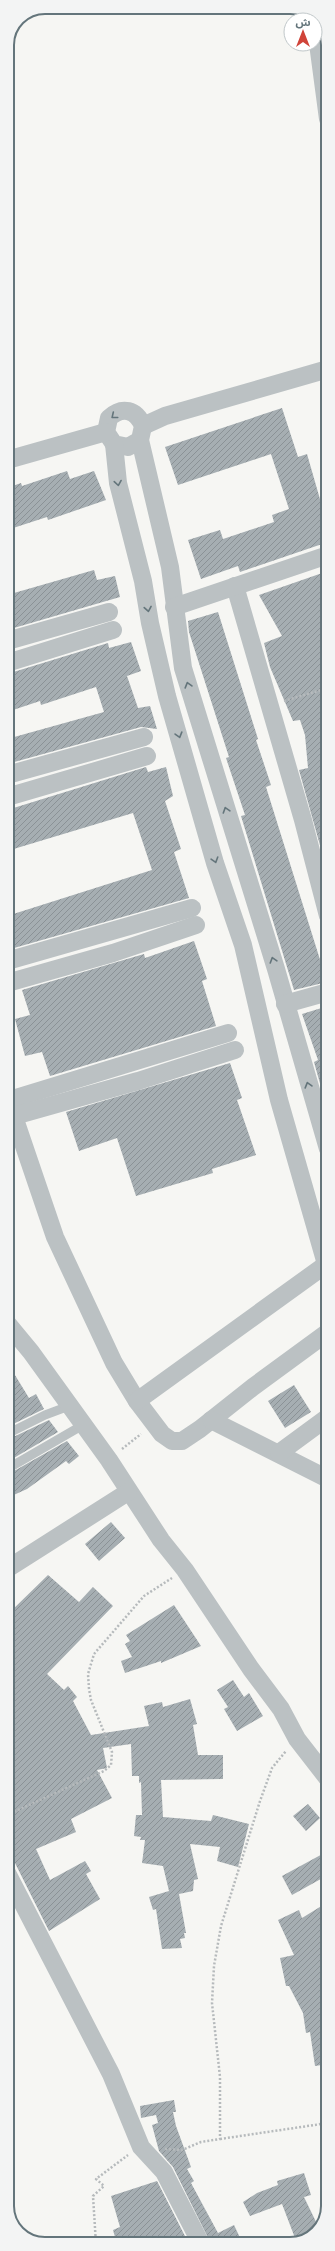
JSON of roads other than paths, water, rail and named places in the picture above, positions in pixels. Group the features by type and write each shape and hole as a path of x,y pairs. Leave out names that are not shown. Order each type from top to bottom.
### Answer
{"street":[{"path":"14,459 110,438 128,447 141,433 165,416 321,371"},
{"path":"321,1125 274,963 183,668 170,567 141,433 135,414 121,410 109,418 110,438 120,497 143,581 150,623 167,696 216,863 244,945 279,1100 321,1244"},
{"path":"174,607 321,557"},
{"path":"235,586 321,891"},
{"path":"14,639 109,612"},
{"path":"14,661 113,630"},
{"path":"14,640 26,658"},
{"path":"14,773 144,737"},
{"path":"14,795 147,756"},
{"path":"49,763 56,784"},
{"path":"14,959 192,908"},
{"path":"14,981 113,953 196,925"},
{"path":"106,933 113,953"},
{"path":"285,1004 321,994"},
{"path":"14,1103 228,1033"},
{"path":"14,1103 138,1081 235,1050"},
{"path":"132,1063 138,1081"},
{"path":"14,1116 55,1237 114,1363 136,1401 162,1434 172,1441 182,1441 321,1337"},
{"path":"136,1401 321,1268"},
{"path":"14,1331 31,1352 109,1460 128,1492 161,1540 185,1570 251,1669 281,1709 297,1739 321,1770"},
{"path":"211,1420 321,1475"},
{"path":"279,1453 321,1422"},
{"path":"14,1565 128,1492"},
{"path":"14,1887 111,2074 141,2147 164,2172 197,2237"}],"lane":[{"path":"14,1430 45,1415 69,1406"},
{"path":"14,1465 83,1425"}]}
